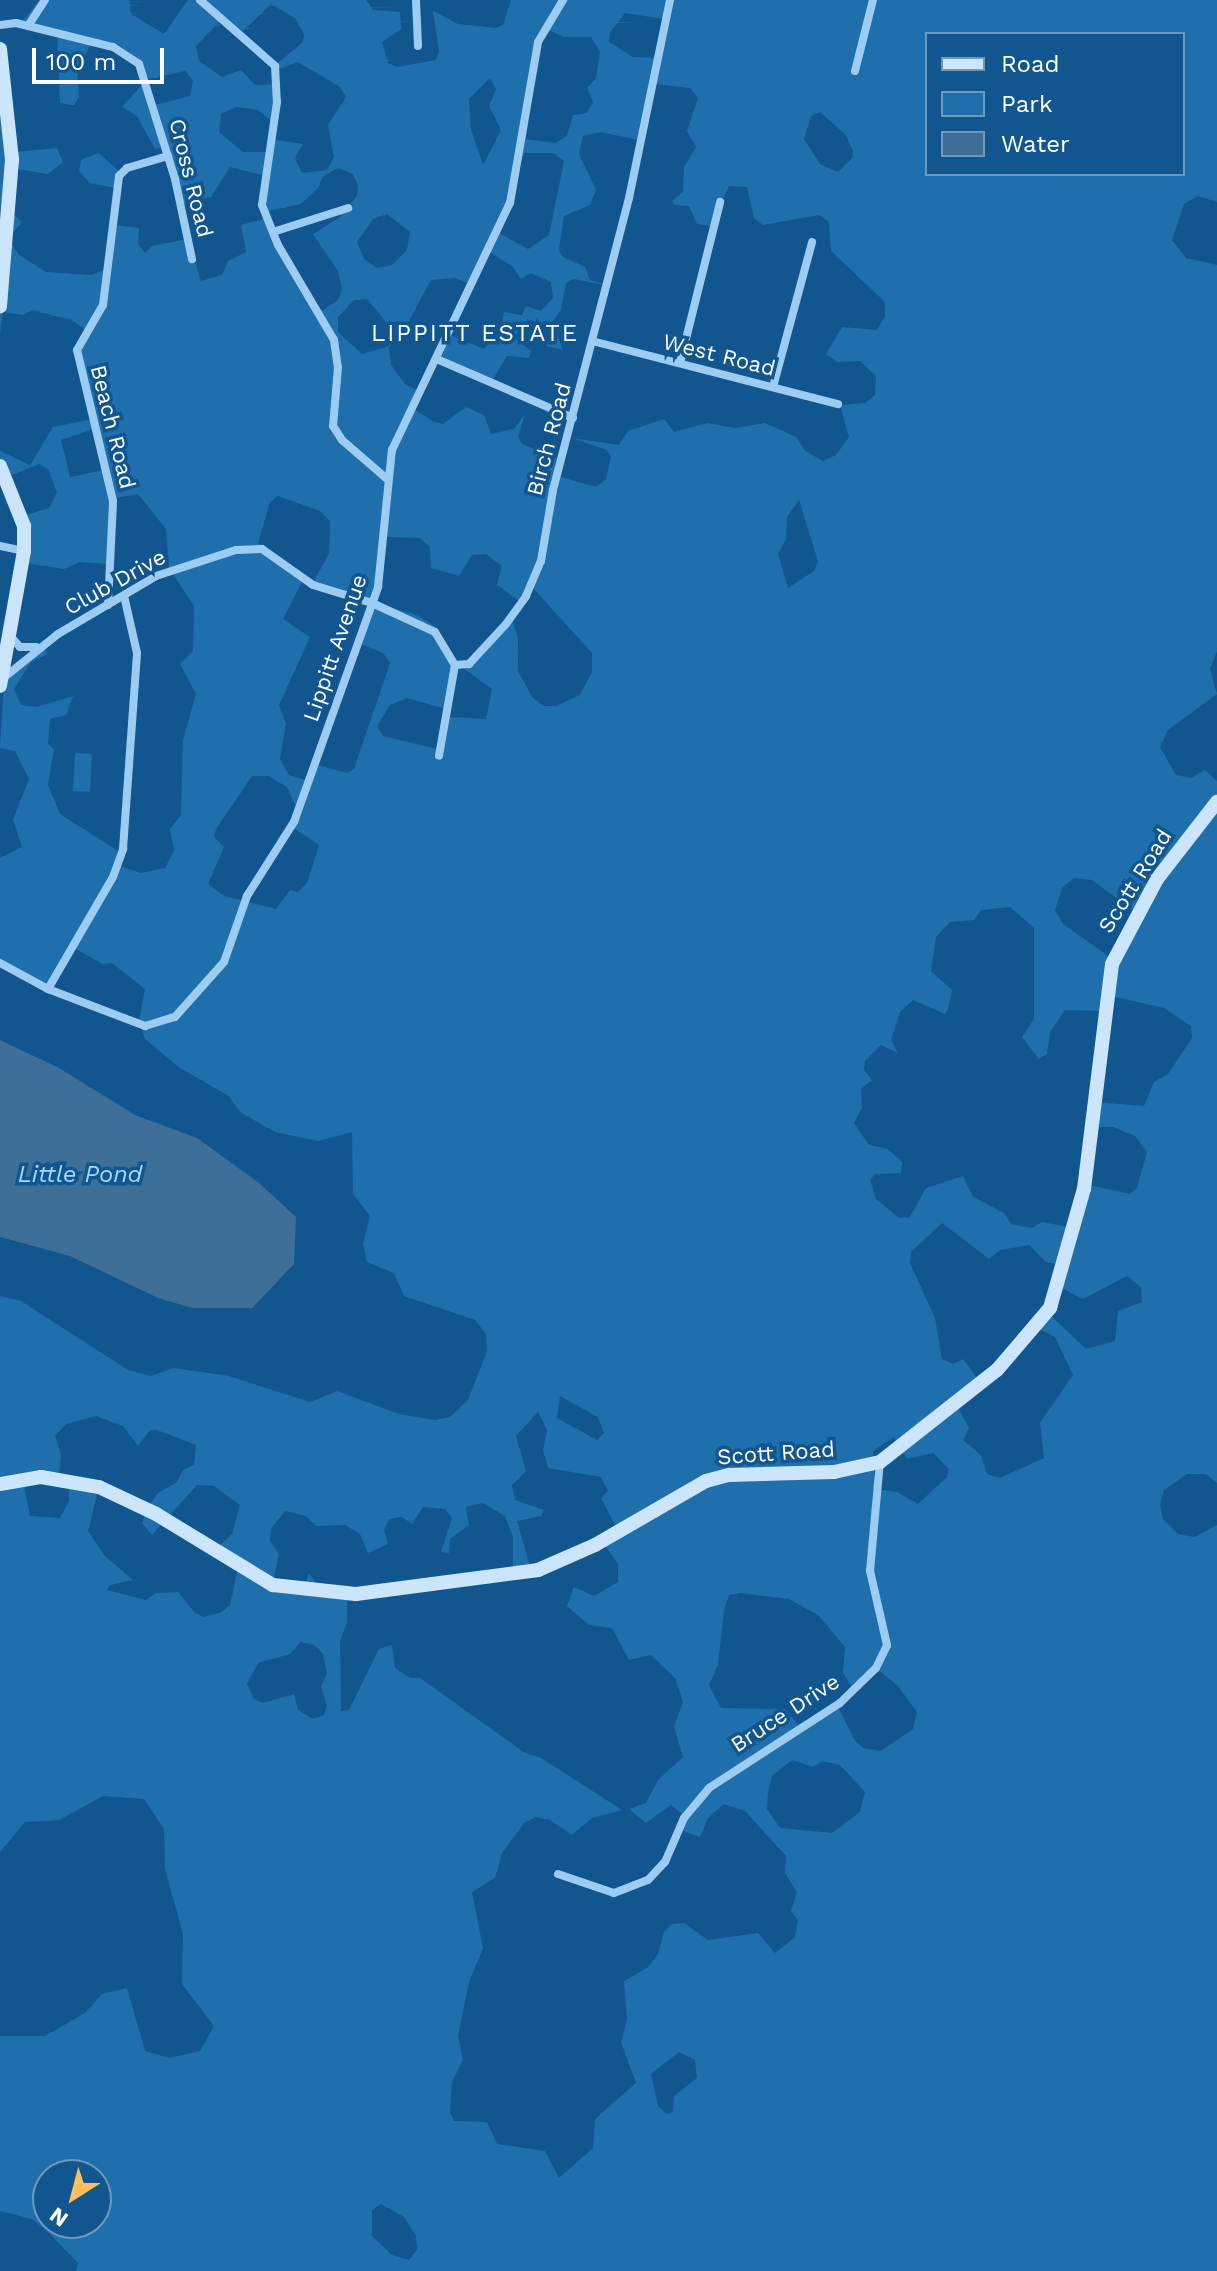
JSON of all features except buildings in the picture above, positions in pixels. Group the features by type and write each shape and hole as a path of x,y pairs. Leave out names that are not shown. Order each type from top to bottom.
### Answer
{"street":[{"path":"28,26 45,0"},
{"path":"200,0 251,42 278,73 262,205 273,232 334,340 338,367 333,426 342,440 387,479"},
{"path":"416,0 418,46"},
{"name":"Lippitt Avenue","path":"0,963 48,989 145,1026 175,1017 206,986 232,946 247,896 294,822 372,603 381,576 387,479 397,438 439,360 515,190 536,50 562,0"},
{"name":"Birch Road","path":"455,665 465,666 481,653 532,584 592,341 670,0"},
{"path":"855,71 873,0"},
{"name":"Cross Road","path":"0,25 28,26 131,56 149,85 192,259"},
{"path":"0,49 4,110 12,160 0,307"},
{"name":"Beach Road","path":"108,605 113,501 77,350 103,305 119,176 127,168 168,156"},
{"path":"680,363 720,202"},
{"path":"273,232 348,208"},
{"path":"773,387 812,242"},
{"name":"West Road","path":"592,341 838,404"},
{"path":"439,360 573,418"},
{"path":"0,466 24,526 24,551 1,683"},
{"path":"0,546 24,551"},
{"name":"Club Drive","path":"1,683 44,643 171,569 254,547 270,551 313,585 372,603 427,625 455,665"},
{"path":"48,989 113,877 123,849 137,653 124,596"},
{"path":"10,635 27,649 44,643"},
{"path":"439,756 455,665"},
{"name":"Scott Road","path":"0,1484 41,1477 99,1487 156,1514 273,1585 356,1594 538,1570 595,1545 706,1481 729,1475 834,1472 880,1462 997,1370 1050,1308 1084,1189 1112,964 1157,879 1217,802"},
{"name":"Bruce Drive","path":"558,1874 614,1893 641,1885 665,1862 684,1818 709,1788 840,1703 876,1668 887,1645 870,1571 880,1462"}],"green space":[{"path":"40,0 129,0 131,14 164,34 188,0 366,0 373,10 400,12 401,29 382,42 388,63 397,67 436,60 439,51 433,11 458,24 496,28 503,25 511,0 1217,0 1217,202 1198,196 1184,204 1172,240 1186,258 1217,265 1217,651 1210,669 1217,694 1168,730 1160,747 1176,775 1191,778 1205,770 1217,781 1217,1483 1206,1474 1187,1474 1164,1490 1160,1505 1163,1519 1178,1534 1194,1537 1217,1525 1217,2271 76,2271 78,2263 55,2239 112,2239 112,2159 32,2159 32,2219 0,2211 0,2036 45,2036 85,2013 102,1994 127,1988 145,2051 169,2058 200,2051 214,2026 182,1984 183,1934 165,1869 164,1829 144,1799 103,1796 59,1820 25,1822 0,1852 0,1296 21,1301 128,1370 151,1376 174,1368 229,1376 310,1402 337,1391 399,1414 435,1420 450,1417 468,1400 487,1351 486,1334 475,1320 404,1296 394,1273 367,1262 363,1244 370,1216 353,1194 352,1132 318,1141 275,1132 240,1112 229,1096 180,1068 145,1039 139,1022 145,989 112,963 103,964 76,949 49,985 0,964 0,858 22,847 13,820 29,779 15,751 0,748 4,682 45,648 47,654 31,662 14,689 21,705 37,707 73,696 66,715 50,719 48,744 54,749 48,785 60,814 120,852 119,866 141,873 165,868 174,850 170,829 181,815 183,740 196,694 180,664 193,651 194,606 169,568 166,529 138,494 115,498 107,564 80,562 64,569 26,563 23,516 49,508 57,493 48,469 39,464 9,476 0,475 0,451 30,465 53,427 93,419 79,353 88,332 72,320 32,310 23,315 3,312 0,333 0,107 15,152 57,148 63,162 48,174 17,169 10,211 22,222 8,238 19,255 46,272 91,275 107,269 114,225 139,228 138,244 145,253 152,246 188,239 201,281 222,275 228,261 246,252 241,225 267,218 320,312 338,300 342,289 338,271 313,234 340,217 357,196 358,186 353,174 338,168 323,176 318,188 301,204 267,211 266,176 230,167 211,197 182,204 165,146 155,149 137,116 122,107 148,78 129,52 94,39 77,68 79,97 74,105 60,103 57,32 23,20","holes":["271,4 295,18 304,34 303,42 278,63 277,70 298,62 340,87 346,97 328,125 334,157 327,170 302,173 295,158 303,144 276,140 270,152 243,152 219,132 221,114 236,107 258,110 273,122 277,84 255,85 241,70 222,77 199,61 196,46 223,18 243,31","625,13 664,19 659,58 633,57 609,42 610,32","548,30 565,37 591,37 600,52 596,78 587,88 593,102 587,113 573,115 567,136 555,143 526,139 541,40","185,71 193,80 190,96 155,105 148,79","490,78 496,89 489,106 501,130 483,165 471,130 469,99","655,84 690,88 698,98 687,131 696,147 684,167 683,192 672,201 674,205 689,206 697,224 711,226 729,186 747,187 754,218 763,225 819,215 829,222 831,251 885,302 885,317 876,330 842,327 826,354 837,362 860,361 876,376 875,395 865,403 840,405 849,437 836,455 823,461 805,451 796,437 765,423 735,428 707,423 674,432 664,419 628,431 619,445 572,438 607,450 611,457 606,479 596,487 561,477 564,461 522,444 518,437 525,414 514,429 491,434 484,415 466,407 443,424 414,409 422,393 405,384 391,365 389,347 403,332 431,280 455,278 472,285 490,252 513,267 521,279 531,273 551,282 553,298 541,311 526,306 522,315 504,312 501,330 484,349 450,335 442,357 493,379 507,356 529,358 531,351 514,338 527,319 546,325 550,332 546,346 563,350 552,322 561,310 566,283 574,279 610,286 590,280 585,267 563,257 559,250 564,216 590,205 596,190 579,154 583,136 600,132 644,141","820,112 846,135 853,151 852,158 838,172 820,164 804,139 811,116","524,153 554,153 564,161 549,235 528,249 499,233","387,214 410,232 407,250 392,265 377,268 364,259 357,242 373,219","367,299 386,322 389,346 362,354 338,332 338,317 354,300","94,429 104,470 70,477 61,440","278,496 320,511 330,521 329,553 312,585 372,604 358,643 383,653 390,663 354,769 347,773 317,765 309,781 289,775 280,759 286,723 279,705 310,637 283,619 303,580 258,543 270,502","799,500 818,561 814,571 788,588 778,554 786,539 787,517","385,537 420,538 430,547 431,568 459,576 472,555 486,554 502,566 497,585 521,602 533,588 592,653 592,672 580,695 556,706 543,706 532,697 518,671 518,638 511,617 469,663 460,666 492,689 486,719 446,717 437,749 383,736 377,726 390,705 407,698 446,709 456,662 437,628 419,616 373,602","252,776 268,776 287,787 298,811 292,827 319,845 307,883 298,892 290,890 276,909 224,896 208,884 224,847 214,837 216,829","1074,878 1092,880 1138,914 1114,960 1063,924 1055,910 1062,888","1010,907 1034,928 1034,1019 1022,1037 1039,1059 1047,1054 1050,1032 1065,1010 1104,1011 1111,996 1164,1008 1191,1026 1192,1038 1168,1074 1154,1082 1144,1106 1094,1102 1091,1127 1113,1127 1135,1136 1147,1152 1137,1188 1130,1194 1084,1184 1074,1228 1042,1222 1032,1228 1011,1224 1004,1213 973,1197 963,1176 926,1188 910,1217 899,1218 876,1199 870,1180 875,1174 901,1173 902,1162 888,1149 869,1145 854,1123 862,1108 861,1089 872,1080 864,1070 865,1061 881,1045 898,1053 891,1040 900,1012 913,1000 945,1014 952,990 931,971 936,937 950,922 974,920 981,910","942,1223 989,1259 1000,1250 1029,1245 1046,1262 1067,1266 1062,1288 1083,1299 1127,1276 1141,1287 1142,1302 1118,1311 1115,1341 1086,1349 1048,1313 1037,1328 1055,1337 1073,1375 1040,1423 1044,1458 1000,1478 987,1474 981,1455 963,1440 969,1428 954,1400 979,1381 963,1359 953,1364 942,1359 935,1318 910,1263 911,1252","560,1396 598,1417 604,1433 597,1440 557,1418","538,1412 547,1430 543,1450 548,1468 601,1477 608,1491 601,1498 616,1527 601,1540 618,1564 618,1582 594,1596 574,1587 567,1606 589,1625 612,1628 629,1660 651,1655 675,1678 683,1702 674,1727 683,1757 658,1780 646,1803 629,1809 646,1823 671,1805 686,1817 681,1830 700,1837 708,1818 724,1804 745,1811 786,1856 785,1873 797,1892 791,1911 798,1920 795,1937 775,1953 758,1933 708,1940 684,1923 672,1924 664,1932 658,1954 647,1968 624,1981 627,2020 621,2042 636,2083 595,2119 593,2148 559,2178 545,2151 497,2144 487,2122 454,2121 450,2112 452,2082 463,2060 458,2036 469,1982 483,1948 472,1892 495,1878 502,1853 524,1823 536,1817 550,1820 572,1835 592,1818 622,1810 541,1758 525,1753 420,1678 410,1678 395,1668 392,1645 379,1649 349,1710 341,1711 340,1641 347,1622 347,1599 323,1593 309,1573 304,1589 273,1581 279,1554 270,1541 271,1529 285,1511 306,1516 316,1526 345,1525 360,1534 368,1553 388,1544 384,1530 389,1519 402,1517 412,1524 423,1507 445,1509 452,1518 441,1552 449,1553 450,1539 469,1525 466,1507 483,1503 505,1516 513,1537 513,1571 530,1567 517,1521 541,1516 544,1510 515,1500 512,1485 526,1471 516,1436","96,1416 123,1426 138,1446 150,1430 196,1445 194,1465 183,1470 176,1483 158,1493 142,1523 152,1535 197,1485 214,1486 240,1505 232,1534 214,1551 238,1568 230,1605 222,1612 204,1617 195,1613 178,1592 156,1593 146,1600 107,1590 110,1585 133,1580 105,1556 88,1531 99,1486 69,1479 69,1501 60,1518 30,1516 23,1480 59,1476 61,1455 55,1436 66,1424","894,1437 907,1459 933,1453 949,1469 947,1477 918,1504 897,1492 875,1489 873,1451","741,1593 789,1599 818,1615 845,1647 843,1673 852,1687 876,1668 897,1685 917,1712 913,1729 881,1751 863,1748 854,1739 836,1703 799,1726 785,1709 721,1708 709,1685 718,1665 724,1610 729,1595","300,1642 314,1645 323,1654 327,1673 321,1687 327,1706 324,1715 313,1719 298,1710 294,1694 263,1703 254,1699 247,1684 258,1663 290,1654","792,1760 813,1767 822,1761 840,1765 865,1792 860,1812 832,1833 780,1828 767,1809 772,1776","679,2052 695,2060 697,2078 674,2096 673,2112 667,2114 658,2106 651,2074","381,2204 404,2217 416,2236 417,2250 409,2260 392,2255 372,2236 372,2210"]},
{"path":"99,153 121,173 115,188 90,183 79,171 81,160"},
{"path":"75,753 92,754 90,792 73,791"}],"water":[{"name":"Little Pond","path":"0,1040 59,1068 135,1115 197,1138 259,1183 296,1217 294,1264 252,1308 192,1308 158,1298 70,1256 0,1237"}],"district":[{"name":"LIPPITT ESTATE","path":"475,334"}]}
